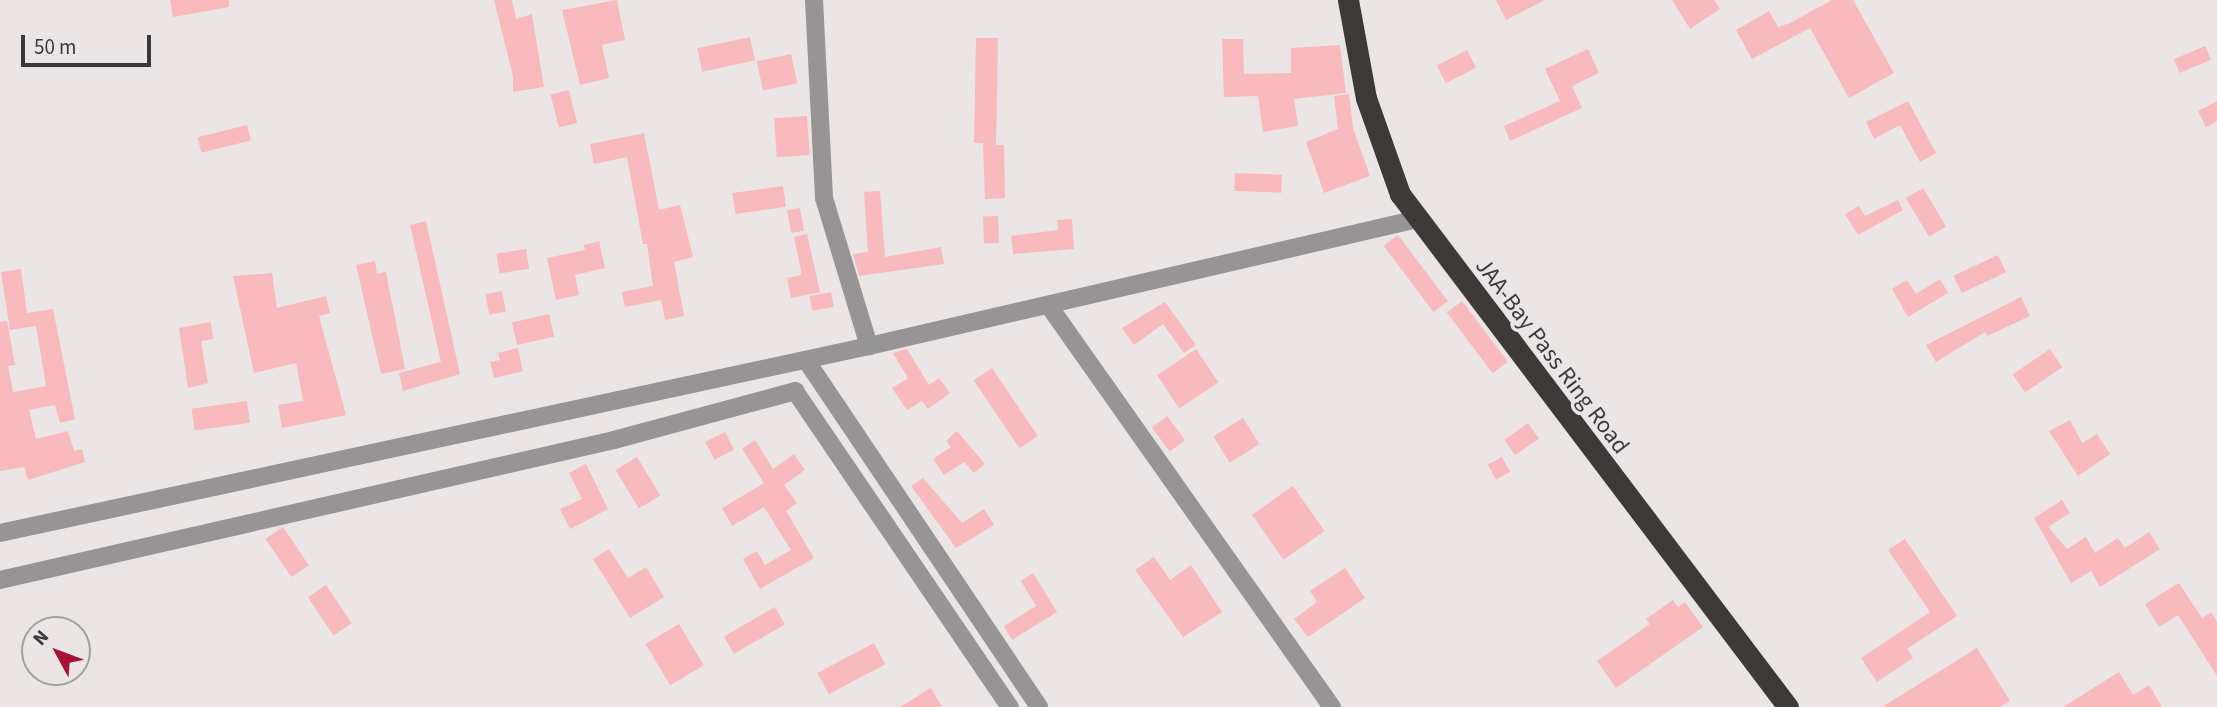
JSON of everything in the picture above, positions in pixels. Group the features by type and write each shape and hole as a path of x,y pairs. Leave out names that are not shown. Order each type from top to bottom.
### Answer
{"highway":[{"name":"JAA-Bay Pass Ring Road","path":"1348,0 1366,98 1399,194 1788,707"}],"street":[{"path":"814,0 824,198 869,346"},
{"path":"0,533 806,360 1418,219"},
{"path":"1049,306 1332,707"},
{"path":"806,360 1039,707"},
{"path":"0,580 614,440 795,391 1010,707"}],"building":[{"path":"170,0 229,0 229,7 173,17"},
{"path":"494,0 512,0 516,19 532,14 544,87 513,92 513,76"},
{"path":"617,0 625,40 602,45 609,78 580,85 562,10"},
{"path":"1496,0 1545,0 1506,20"},
{"path":"1672,0 1714,0 1720,9 1690,29"},
{"path":"1832,0 1853,0 1894,73 1849,98 1810,28 1752,59 1736,30 1769,11 1778,27"},
{"path":"750,37 755,60 702,72 697,48"},
{"path":"976,38 998,38 996,145 1004,145 1005,198 985,199 983,143 974,143"},
{"path":"1222,39 1243,39 1244,74 1291,73 1291,48 1340,45 1346,93 1294,99 1298,126 1263,132 1258,96 1224,97"},
{"path":"2205,46 2211,60 2180,73 2174,59"},
{"path":"1588,49 1599,73 1572,86 1582,108 1510,141 1504,126 1560,101 1545,69"},
{"path":"1467,50 1476,68 1446,83 1437,65"},
{"path":"791,54 797,83 763,91 757,61"},
{"path":"569,90 577,123 559,128 551,95"},
{"path":"1349,94 1353,128 1370,176 1324,193 1306,142 1338,129 1334,96"},
{"path":"1908,101 1936,153 1920,162 1900,125 1874,139 1866,122"},
{"path":"2217,101 2217,121 2206,127 2198,111"},
{"path":"807,116 810,155 777,157 774,118"},
{"path":"247,125 251,141 201,153 198,137"},
{"path":"644,133 659,210 680,205 693,257 674,262 684,316 665,320 661,300 625,307 622,292 653,286 647,244 643,244 627,157 594,164 590,144"},
{"path":"1235,173 1282,175 1281,193 1234,191"},
{"path":"783,186 786,207 735,214 732,193"},
{"path":"1923,188 1946,227 1929,237 1906,198"},
{"path":"880,191 885,257 941,247 944,264 859,276 853,254 868,252 864,192"},
{"path":"1898,200 1903,210 1858,235 1845,214 1859,206 1865,216"},
{"path":"800,208 804,231 791,233 787,210"},
{"path":"998,216 999,243 984,244 983,217"},
{"path":"1072,219 1074,249 1013,254 1011,236 1058,230 1057,220"},
{"path":"426,221 460,374 403,391 399,373 441,362 410,225"},
{"path":"807,234 820,292 791,298 787,278 802,275 794,237"},
{"path":"1398,235 1448,301 1434,312 1384,246"},
{"path":"599,241 605,268 575,275 579,295 556,300 547,258 585,250 584,245"},
{"path":"526,249 529,269 499,273 496,254"},
{"path":"1998,255 2006,272 1962,293 1954,276"},
{"path":"375,261 377,274 386,272 405,369 381,374 356,265"},
{"path":"21,269 27,313 53,309 75,419 60,423 55,405 29,410 36,439 68,431 74,451 82,449 85,462 28,480 24,467 0,471 0,322 7,321 15,365 8,366 13,392 46,386 36,326 10,330 1,272"},
{"path":"272,273 277,308 326,296 330,313 319,316 346,415 282,428 278,405 303,401 296,363 254,373 233,276"},
{"path":"1940,279 1948,293 1908,317 1892,289 1907,280 1916,294"},
{"path":"502,291 506,312 489,315 485,294"},
{"path":"831,292 834,307 812,311 809,296"},
{"path":"2021,297 2030,316 1987,336 1985,332 1936,362 1926,345"},
{"path":"1462,301 1508,362 1493,373 1447,312"},
{"path":"1165,302 1196,345 1184,353 1163,324 1134,345 1122,328"},
{"path":"549,314 554,336 517,345 512,323"},
{"path":"211,322 213,339 201,341 208,383 188,388 179,328"},
{"path":"518,348 523,371 494,378 490,362 500,360 498,353"},
{"path":"907,349 929,385 939,378 950,393 928,409 922,401 907,410 892,388 908,378 893,353"},
{"path":"1196,349 1218,382 1179,408 1157,375"},
{"path":"2050,349 2062,367 2025,392 2013,374"},
{"path":"992,368 1038,436 1020,448 974,380"},
{"path":"247,401 250,423 195,431 192,409"},
{"path":"1167,416 1185,440 1170,451 1152,427"},
{"path":"1243,418 1259,444 1230,463 1213,437"},
{"path":"2070,420 2082,443 2097,434 2110,454 2078,476 2049,431"},
{"path":"1528,423 1539,439 1515,455 1504,440"},
{"path":"957,431 985,464 974,473 964,462 944,475 933,459 951,447 946,441"},
{"path":"725,432 734,450 714,460 705,442"},
{"path":"755,440 773,469 794,454 805,470 784,485 797,503 786,511 814,558 760,589 743,559 757,551 765,565 791,550 764,507 732,526 722,508 764,483 742,449"},
{"path":"637,457 660,496 639,508 616,470"},
{"path":"1502,457 1510,472 1496,480 1488,465"},
{"path":"586,464 608,509 570,529 560,509 582,499 569,473"},
{"path":"923,478 962,523 984,509 994,525 956,548 911,486"},
{"path":"1293,486 1325,531 1284,560 1252,515"},
{"path":"2062,500 2070,513 2048,527 2067,549 2086,537 2095,553 2118,538 2125,548 2149,532 2160,549 2100,587 2091,571 2071,583 2034,518"},
{"path":"283,527 309,565 291,577 266,539"},
{"path":"1905,539 1957,616 1907,649 1913,658 1877,682 1861,658 1930,612 1888,550"},
{"path":"609,549 628,578 646,567 664,597 630,618 593,559"},
{"path":"1154,557 1170,580 1191,565 1222,612 1183,637 1135,570"},
{"path":"1345,568 1365,598 1308,637 1294,619 1317,602 1310,591"},
{"path":"1033,573 1057,612 1012,640 1004,626 1036,606 1021,581"},
{"path":"2179,583 2202,618 2211,612 2217,622 2217,676 2178,615 2159,627 2145,604"},
{"path":"326,585 352,623 333,635 308,597"},
{"path":"1673,600 1678,607 1685,602 1703,627 1616,688 1597,661 1650,624 1646,619"},
{"path":"775,607 785,624 734,654 724,636"},
{"path":"679,624 704,665 670,685 646,644"},
{"path":"874,643 885,664 829,694 817,673"},
{"path":"1977,648 2010,701 2000,707 1882,707"},
{"path":"2119,672 2133,695 2149,685 2162,707 2063,707"},
{"path":"931,688 942,707 900,707"}]}
